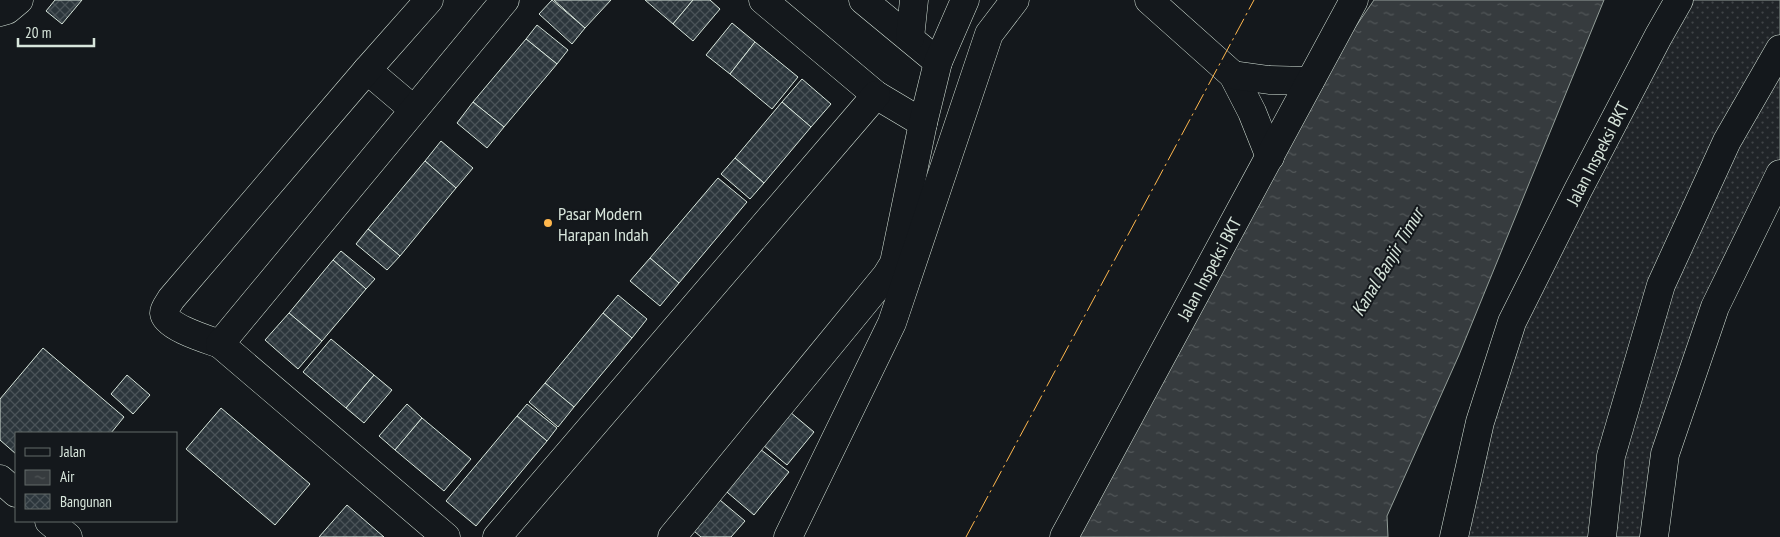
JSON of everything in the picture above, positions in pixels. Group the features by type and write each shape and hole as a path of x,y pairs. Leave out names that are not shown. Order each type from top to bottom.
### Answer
{"street":[{"path":"0,12 6,10 19,0"},
{"path":"429,0 171,299 164,312 165,316 173,324 187,332 220,344 446,537"},
{"path":"220,344 505,0"},
{"path":"763,0 876,95 923,123"},
{"path":"863,0 938,62"},
{"path":"910,38 914,0"},
{"path":"672,537 886,276 894,263 923,123 938,62 964,0"},
{"path":"788,537 892,323 990,34 1015,0"},
{"path":"1149,0 1233,74 1252,112 1270,157"},
{"name":"Jalan Inspeksi BKT","path":"1454,537 1480,422 1512,322 1578,190 1679,0"},
{"name":"Jalan Inspeksi BKT","path":"1064,537 1270,157 1310,81 1347,3"},
{"path":"1602,537 1611,456 1661,285 1727,141 1780,49"},
{"path":"367,70 413,109"},
{"path":"1233,74 1269,80 1310,81"},
{"path":"497,537 876,95"},
{"path":"1654,537 1665,454 1715,307 1780,174"},
{"path":"0,479 15,492"},
{"path":"49,522 68,537"}],"shaded area":[{"path":"1684,0 1780,0 1780,174 1715,307 1654,537 1454,537 1512,322"}],"water":[{"name":"Kanal Banjir Timur","path":"1374,0 1604,0 1459,355 1387,516 1388,537 1073,537 1309,94"}],"building":[{"path":"55,0 82,0 62,24 46,11"},
{"path":"552,0 585,28 572,44 539,14"},
{"path":"554,0 611,0 585,28"},
{"path":"645,0 693,0 673,24"},
{"path":"693,0 710,0 720,9 693,41 673,24"},
{"path":"732,23 755,42 730,74 706,55"},
{"path":"537,25 568,50 557,64 526,39"},
{"path":"526,39 557,64 504,127 473,102"},
{"path":"755,42 798,77 772,109 730,74"},
{"path":"802,79 831,104 811,127 782,102"},
{"path":"473,102 504,127 487,148 457,123"},
{"path":"782,102 811,127 764,183 735,158"},
{"path":"441,141 473,168 456,188 425,161"},
{"path":"735,158 764,183 750,199 721,174"},
{"path":"425,161 456,188 400,256 368,229"},
{"path":"718,178 747,202 679,283 650,258"},
{"path":"368,229 400,256 387,270 356,244"},
{"path":"341,251 375,279 366,289 333,260"},
{"path":"650,258 679,283 660,306 630,281"},
{"path":"333,260 366,289 322,341 289,313"},
{"path":"618,295 647,319 632,338 603,313"},
{"path":"289,313 322,341 298,369 265,340"},
{"path":"603,313 632,338 574,407 545,383"},
{"path":"331,339 374,375 346,408 303,372"},
{"path":"43,348 124,417 112,432 15,432 15,453 0,440 0,399"},
{"path":"127,375 150,395 133,414 111,394"},
{"path":"374,375 392,390 364,423 346,408"},
{"path":"545,383 574,407 558,427 529,402"},
{"path":"407,404 422,418 395,450 379,436"},
{"path":"527,404 557,428 547,441 517,416"},
{"path":"784,407 814,432 787,465 757,440"},
{"path":"221,408 310,484 275,525 186,449"},
{"path":"517,416 547,441 476,526 446,501"},
{"path":"422,418 471,459 444,491 395,450"},
{"path":"755,445 789,472 754,515 721,487"},
{"path":"714,495 745,521 731,537 701,537 688,526"},
{"path":"347,505 384,537 319,537"}],"power":[{"path":"966,537 1254,0"}],"place":[{"name":"Pasar Modern Harapan Indah","path":"548,223"}]}
